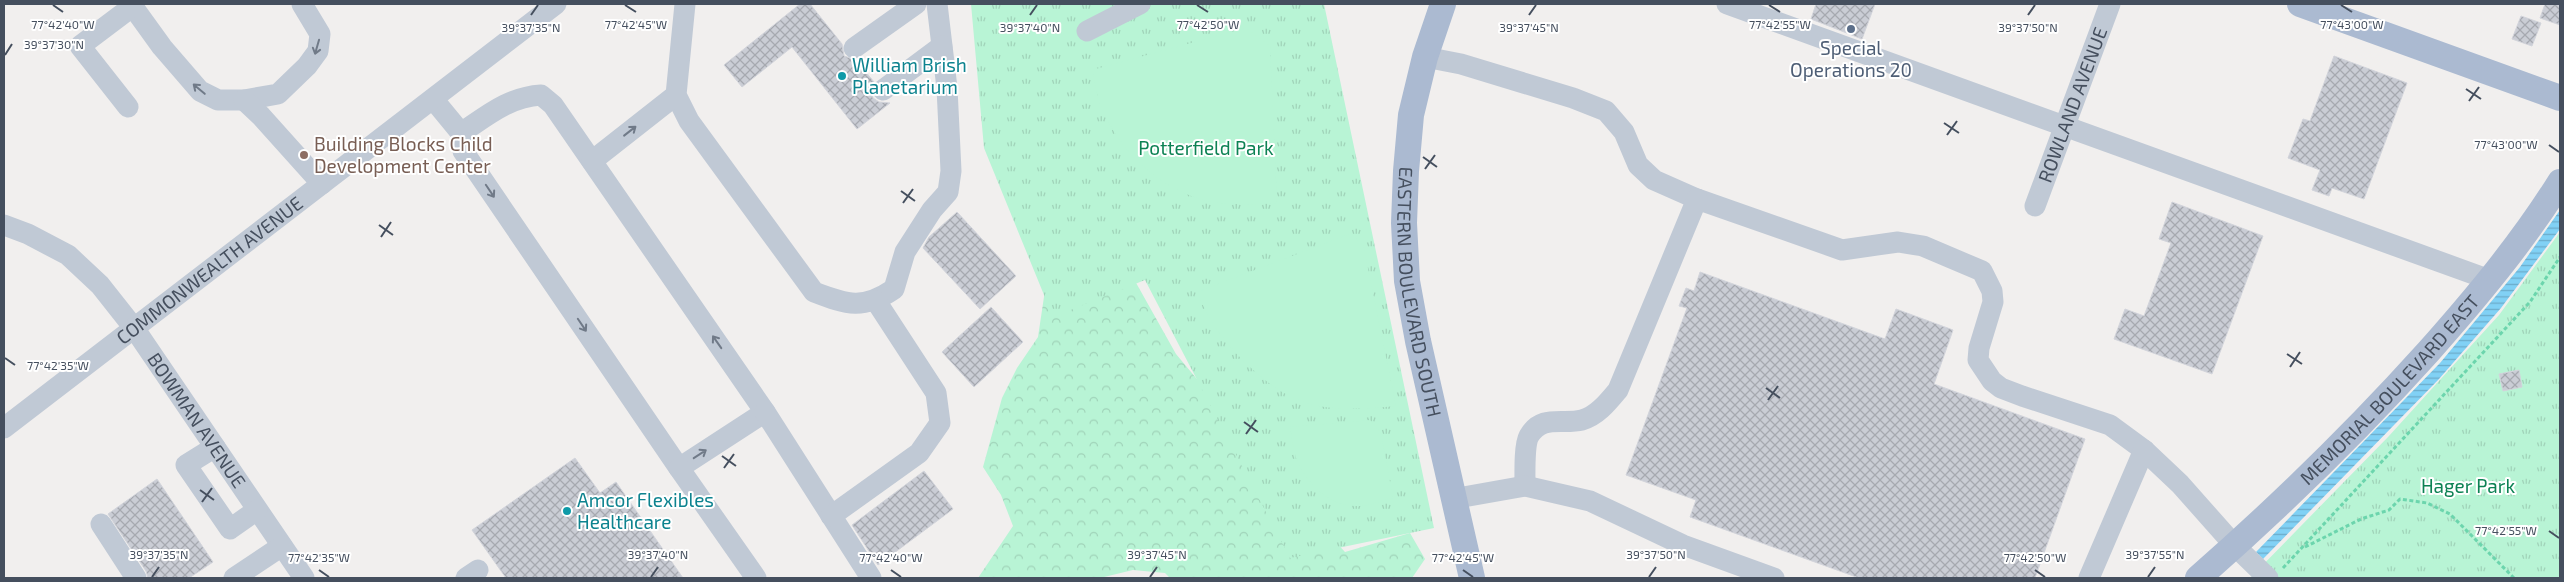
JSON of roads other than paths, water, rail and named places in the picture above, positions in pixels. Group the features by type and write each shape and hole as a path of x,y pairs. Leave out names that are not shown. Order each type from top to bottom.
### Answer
{"main road":[{"name":"EASTERN BOULEVARD SOUTH","path":"1442,4 1425,57 1411,115 1404,223 1407,271 1418,341 1452,499 1472,578"},
{"path":"2300,4 2560,98"},
{"name":"MEMORIAL BOULEVARD EAST","path":"2198,578 2313,473 2388,396 2490,280 2560,182"}],"street":[{"path":"128,107 80,46 132,5 162,47 200,91 218,100 244,100 278,94 307,66 318,51 320,34 302,4"},
{"name":"COMMONWEALTH AVENUE","path":"4,428 556,4"},
{"path":"685,4 676,94 694,128 814,292 845,303 876,301 894,289 905,252 932,210 948,192 951,171 937,4"},
{"path":"854,48 916,4"},
{"path":"1087,31 1140,4"},
{"path":"1727,4 2490,280"},
{"name":"ROWLAND AVENUE","path":"2035,206 2110,4"},
{"path":"883,90 942,46"},
{"path":"1425,57 1471,67 1573,98 1606,111 1624,132 1638,165 1654,180 1697,199 1842,250 1898,242 1923,246 1982,271 1992,290 1993,302 1979,348 1978,360 1992,381 2001,388 2022,396 2110,425 2144,450 2180,484 2235,546 2274,575"},
{"path":"592,161 676,94"},
{"path":"462,133 496,110 523,96 542,95 553,105 765,412 871,578"},
{"path":"433,99 462,133 463,152 756,578"},
{"path":"244,100 261,116 322,184"},
{"path":"1525,486 1528,437 1538,425 1552,420 1564,422 1584,420 1603,408 1618,390 1697,199"},
{"name":"BOWMAN AVENUE","path":"4,225 28,234 68,255 100,285 134,328 304,578"},
{"path":"831,516 919,453 940,423 936,393 876,301"},
{"path":"680,468 765,412"},
{"path":"215,447 186,465 230,528 257,510"},
{"path":"2089,578 2144,450"},
{"path":"1452,499 1525,486 1590,501 1683,545 1774,578"},
{"path":"101,524 136,578"},
{"path":"234,578 282,546"}],"water":[{"path":"2560,210 2560,229 2501,308 2439,379 2263,559 2256,552 2440,363 2520,267"}],"place":[{"name":"Special Operations 20","path":"1851,29"},
{"name":"William Brish Planetarium","path":"842,76"},
{"name":"Building Blocks Child Development Center","path":"304,155"},
{"name":"Amcor Flexibles Healthcare","path":"567,511"}],"park label":[{"name":"Potterfield Park","path":"1206,148"},
{"name":"Hager Park","path":"2468,486"}]}
